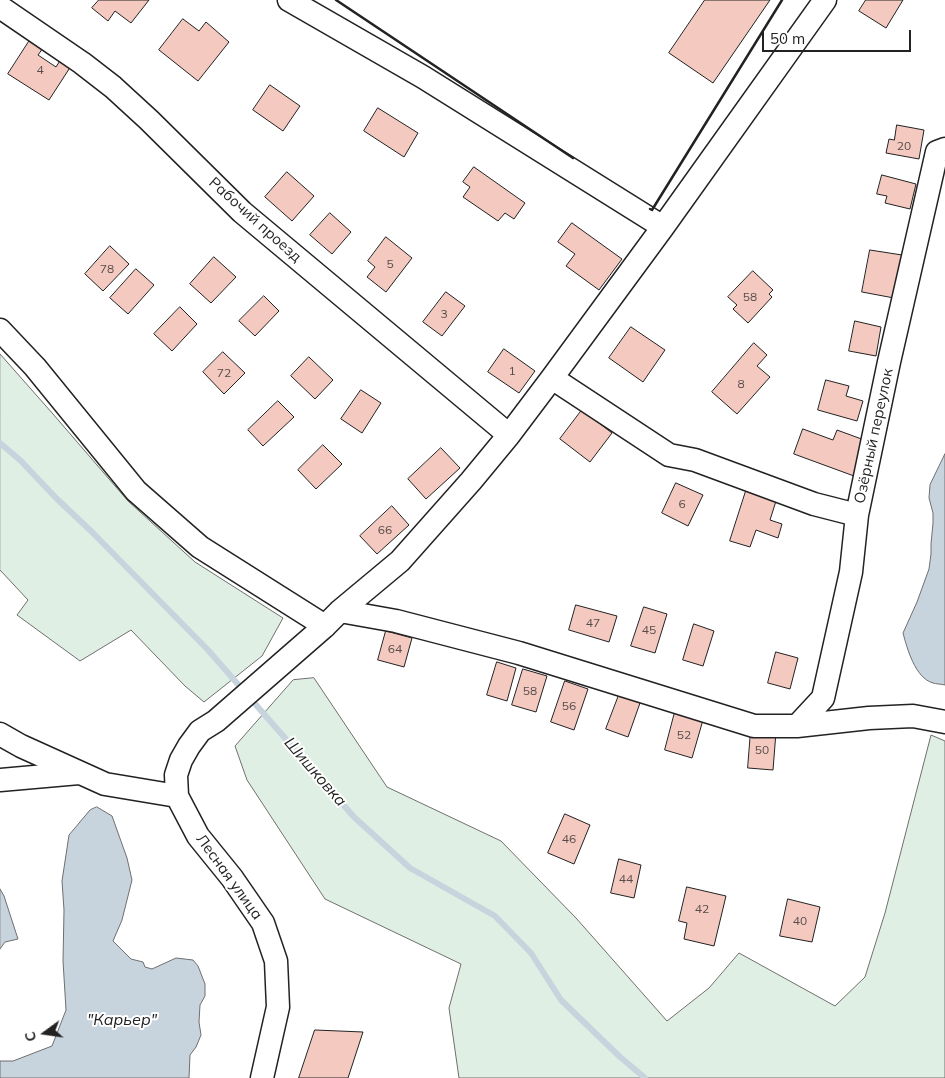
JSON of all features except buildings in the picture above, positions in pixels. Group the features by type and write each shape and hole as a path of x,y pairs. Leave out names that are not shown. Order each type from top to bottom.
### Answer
{"street":[{"path":"289,0 423,77 663,227"},
{"name":"Лесная улица","path":"262,1078 278,1007 276,961 263,923 232,878 198,836 177,796 176,775 181,760 200,731 216,721 332,618 400,561 471,481 552,378 663,227 825,0"},
{"name":"Рабочий проезд","path":"0,7 82,63 113,87 242,212 509,434"},
{"name":"Озёрный переулок","path":"552,378 669,455 695,460 814,504 857,515 889,362 935,160 937,152 945,149"},
{"path":"0,330 35,367 136,491 200,547 332,618 396,621 519,652 754,726 797,726 869,718 913,716 945,722"},
{"path":"797,726 822,698 851,572 857,515"},
{"path":"0,734 21,746 106,784 177,796"},
{"path":"0,780 80,773"}],"green space":[{"path":"0,354 128,501 195,562 283,618 262,656 204,702 185,686 131,630 80,661 17,615 28,600 0,570"},
{"path":"314,678 387,787 501,841 576,918 667,1021 709,988 739,953 835,1006 865,977 885,913 931,735 945,741 945,1078 459,1078 449,1008 461,964 325,899 247,780 235,746 293,680"}],"water":[{"path":"945,454 945,685 933,683 921,675 913,662 903,633 929,569 933,523 933,513 929,498 930,485"},
{"name":"\"Карьер\"","path":"97,807 112,816 127,858 132,880 122,920 113,941 131,959 143,962 145,967 152,969 176,958 193,960 198,966 205,984 205,996 200,1005 199,1022 201,1035 190,1055 189,1078 0,1078 0,1061 13,1061 52,1046 66,1010 62,881 69,835 90,810"},
{"path":"0,889 18,939 5,942 0,949"}],"waterway":[{"name":"Шишковка","path":"0,443 20,460 208,650 354,817 410,868 495,916 531,953 561,1000 619,1056 645,1078"}],"wall":[{"path":"336,0 573,158"},
{"path":"650,209 652,210 782,0"}]}
